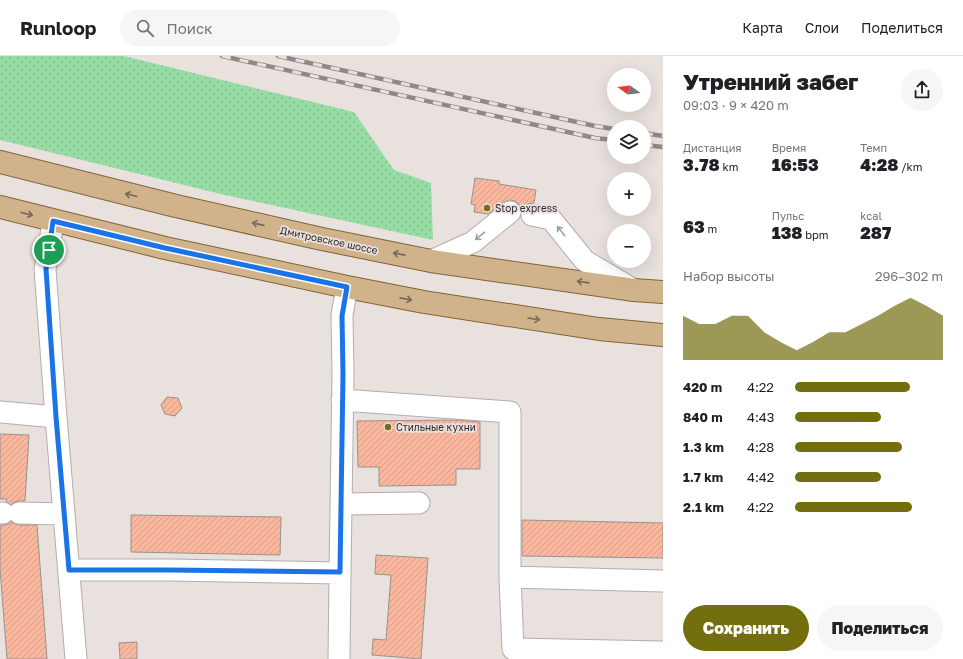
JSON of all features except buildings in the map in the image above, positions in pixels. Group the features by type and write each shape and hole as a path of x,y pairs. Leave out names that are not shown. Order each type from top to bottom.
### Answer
{"main road":[{"name":"Дмитровское шоссе","path":"0,162 176,206 322,239 431,261 634,290 663,292"},
{"path":"0,207 165,248 424,302 599,329 663,335"}],"street":[{"path":"431,261 473,242 510,212"},
{"path":"532,215 551,219 585,261 634,290"},
{"path":"53,221 46,269 56,417 76,659"},
{"path":"339,659 343,350 342,316 347,287"},
{"path":"342,400 510,412 510,577 513,650 663,652"},
{"path":"0,412 56,417"},
{"path":"341,504 419,503"},
{"path":"7,513 64,514"},
{"path":"69,570 340,572"},
{"path":"510,577 663,581"}],"green space":[{"path":"0,56 124,56 354,112 394,170 431,183 433,240 225,195 0,140"}],"railway":[{"path":"222,56 595,138 607,139"},
{"path":"278,56 607,128"},
{"path":"651,134 663,136"},
{"path":"651,146 663,147"}],"place":[{"name":"Stop express","path":"487,208"},
{"name":"Стильные кухни","path":"388,427"}],"route":[{"path":"53,221 165,248 347,287 342,316 343,374 340,572 69,570 56,417 46,269 49,250 53,221"}]}
